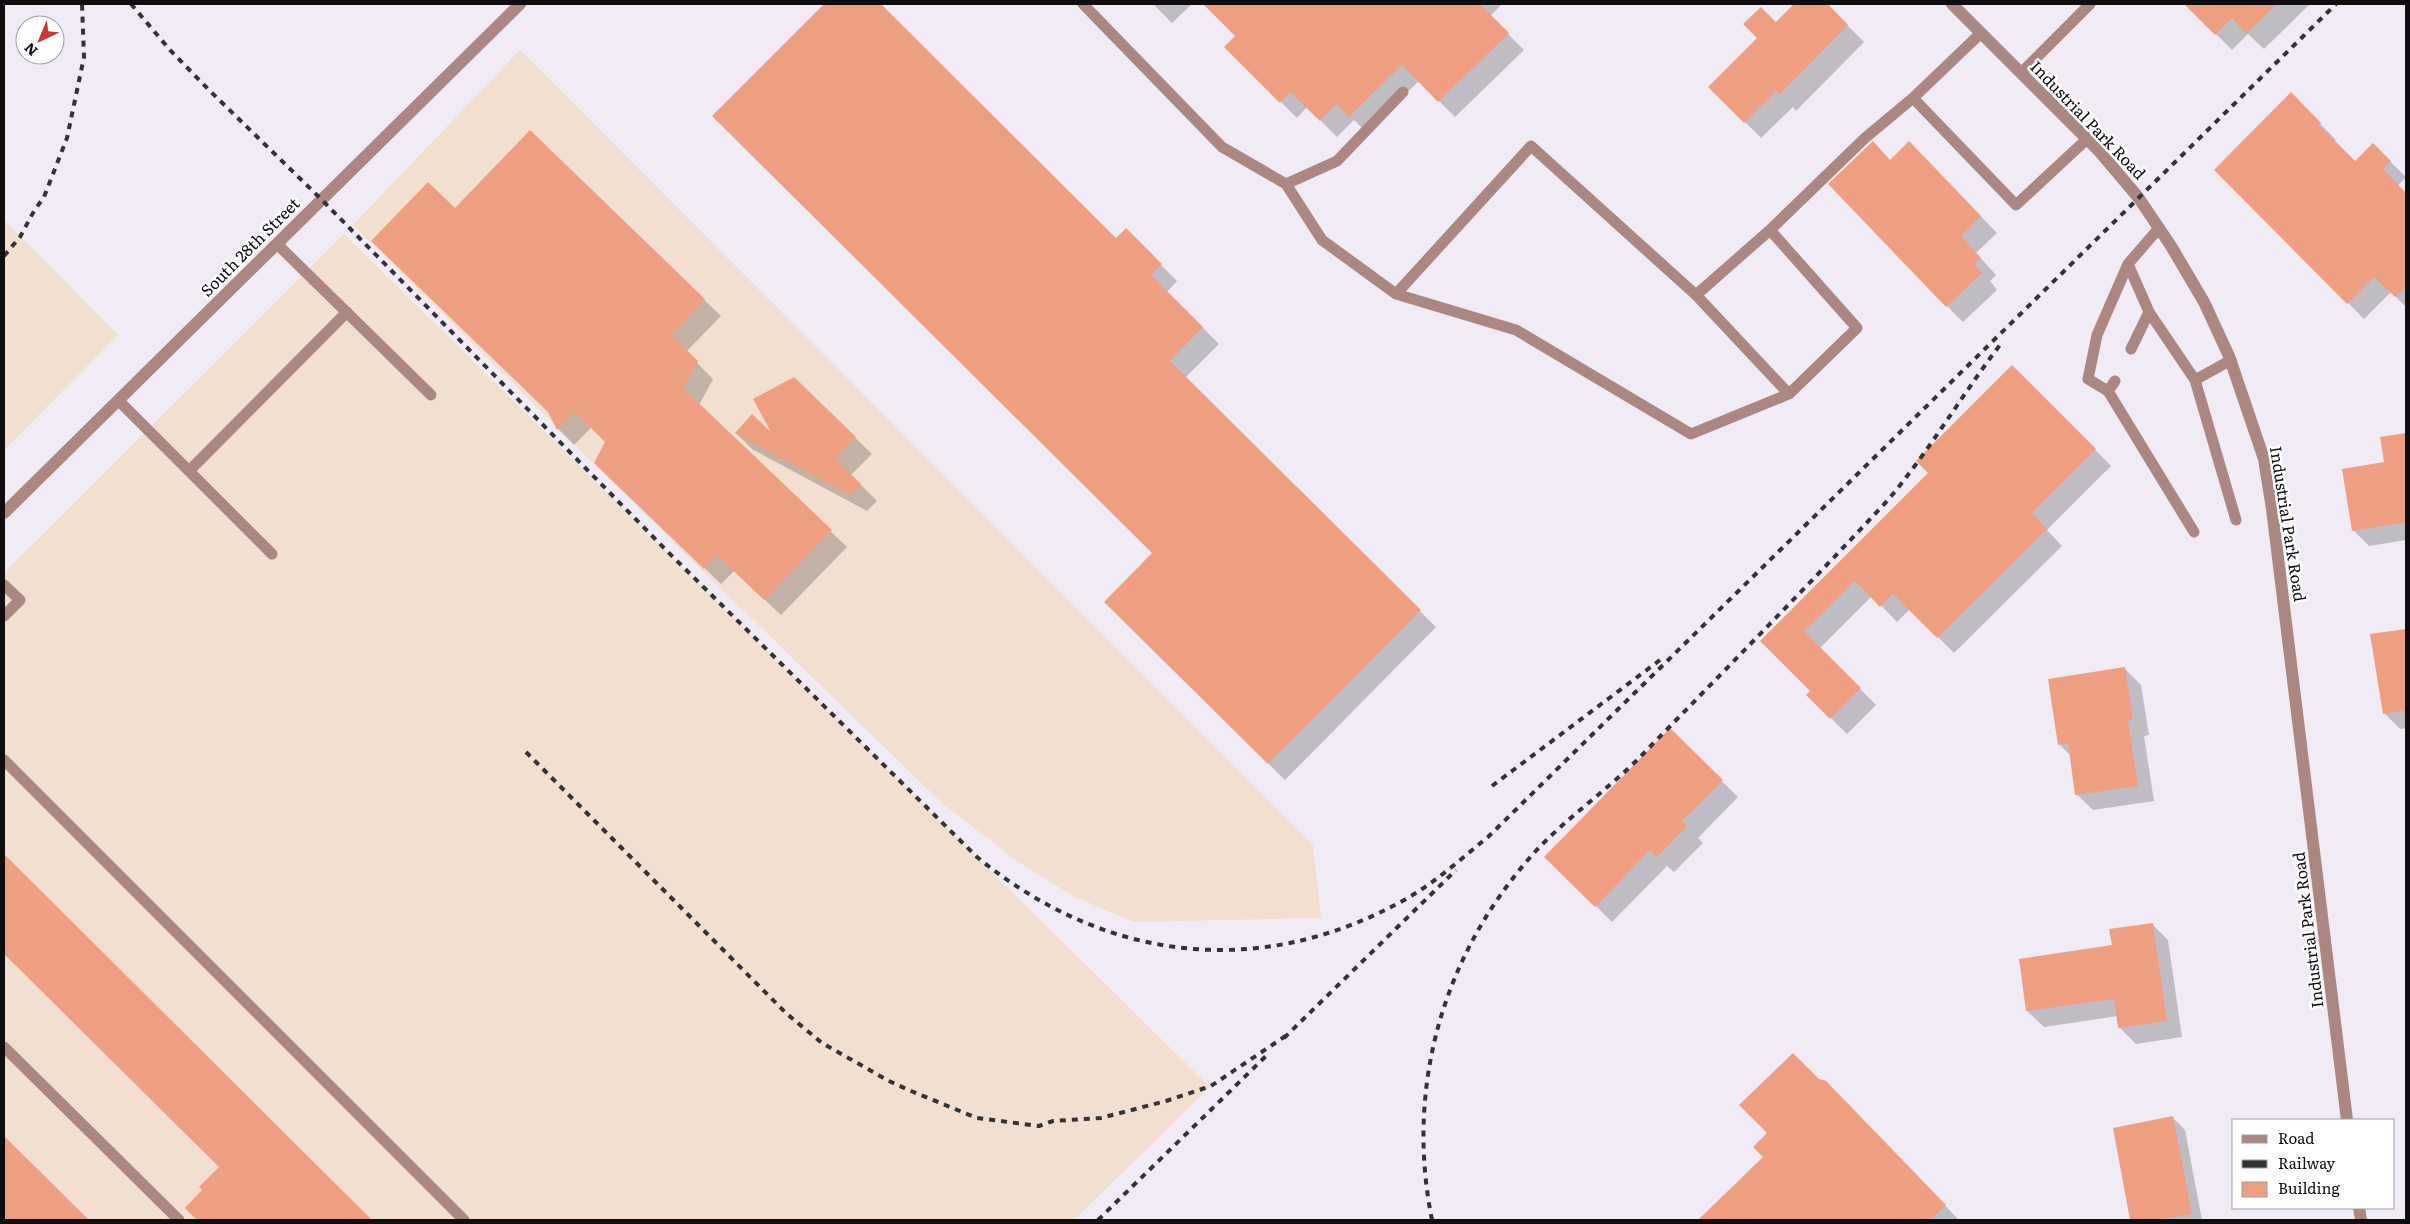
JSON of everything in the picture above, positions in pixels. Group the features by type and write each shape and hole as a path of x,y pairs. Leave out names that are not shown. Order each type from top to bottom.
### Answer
{"street":[{"name":"South 28th Street","path":"4,513 120,401 276,244 520,4"},
{"name":"Industrial Park Road","path":"1952,4 2087,139 2138,197 2204,302 2230,360 2264,459 2272,509 2347,1119"}],"lane":[{"path":"1083,4 1222,147 1286,184 1322,240 1396,294 1516,330 1691,434 1788,394 1856,328 1770,230"},
{"path":"2021,73 2090,4"},
{"path":"1696,294 1770,230 1865,138 1913,98 1981,33"},
{"path":"1286,184 1337,161 1403,92"},
{"path":"1913,98 2016,205 2087,139"},
{"path":"1396,294 1531,146 1696,294 1788,394"},
{"path":"2159,228 2128,264 2097,335 2088,379 2108,391 2194,532"},
{"path":"276,244 431,395"},
{"path":"2128,264 2150,312 2195,380 2236,520"},
{"path":"188,471 347,312"},
{"path":"2131,349 2150,312"},
{"path":"2195,380 2230,360"},
{"path":"2108,391 2115,381"},
{"path":"120,401 272,554"},
{"path":"4,585 20,600 4,616"},
{"path":"4,760 464,1220"},
{"path":"4,1047 179,1220"}],"shaded area":[{"path":"520,50 1313,845 1321,918 1134,922 1073,896 1017,861 944,805 685,554 353,225"},
{"path":"4,220 118,335 4,450"},
{"path":"344,234 1210,1087 1074,1220 4,1220 4,573"}],"building":[{"path":"824,4 881,4 1116,238 1126,228 1162,264 1151,275 1203,327 1170,361 1421,610 1268,764 1104,602 1152,553 712,116"},
{"path":"1203,4 1480,4 1509,33 1438,102 1402,65 1349,117 1337,104 1320,121 1290,92 1280,103 1224,47 1235,36"},
{"path":"1794,4 1828,4 1848,25 1779,95 1776,91 1744,123 1708,87 1757,38 1743,24 1761,7 1776,22"},
{"path":"2184,4 2277,4 2246,34 2232,18 2215,35"},
{"path":"2291,92 2321,123 2319,125 2355,161 2373,143 2391,161 2383,169 2406,193 2406,287 2395,297 2374,277 2347,304 2214,170"},
{"path":"530,130 705,299 671,335 698,361 683,388 832,530 764,600 717,555 704,569 594,463 605,442 575,412 557,430 548,412 371,241 428,182 455,208"},
{"path":"1873,141 1890,160 1909,141 1981,216 1961,236 1981,258 1974,264 1982,273 1946,307 1828,184"},
{"path":"2012,365 2096,449 2032,513 2047,529 1937,638 1893,594 1880,607 1855,581 1804,631 1861,688 1830,719 1806,695 1810,691 1760,641 1928,473 1916,461"},
{"path":"794,377 856,437 835,459 861,484 850,495 735,433 752,414 771,432 753,399"},
{"path":"2406,433 2406,522 2352,531 2342,469 2384,462 2380,437"},
{"path":"2406,629 2406,710 2383,714 2370,634"},
{"path":"2125,667 2133,719 2128,720 2138,786 2075,795 2068,743 2058,745 2048,679"},
{"path":"1670,728 1723,780 1682,821 1687,826 1657,857 1650,850 1595,907 1544,857"},
{"path":"4,854 372,1220 197,1220 185,1208 202,1190 199,1187 219,1167 4,954"},
{"path":"2153,923 2167,1021 2118,1028 2114,999 2026,1011 2019,959 2112,945 2109,929"},
{"path":"1793,1053 1819,1079 1826,1081 1946,1205 1930,1220 1698,1220 1763,1157 1753,1147 1767,1133 1739,1105"},
{"path":"2173,1116 2192,1214 2157,1220 2130,1220 2113,1128"},
{"path":"4,1136 89,1220 4,1220"}],"railway":[{"path":"4,256 20,237 44,197 67,138 84,57 82,4"},
{"path":"131,4 170,50 208,89 321,199 668,552 977,857 1026,892 1078,919 1130,938 1185,948 1240,949 1295,942 1351,925 1406,899 1428,885 1488,837 2336,4"},
{"path":"1432,1220 1425,1170 1424,1121 1428,1072 1439,1024 1455,978 1476,934 1502,892 1534,853 1638,759 1888,500 2003,341"},
{"path":"1492,786 1664,657"},
{"path":"526,752 787,1014 822,1043 889,1081 977,1118 1039,1126 1053,1121 1101,1118 1166,1101 1211,1086 1290,1033"},
{"path":"1284,1038 1456,870"},
{"path":"1098,1220 1266,1056"}]}
